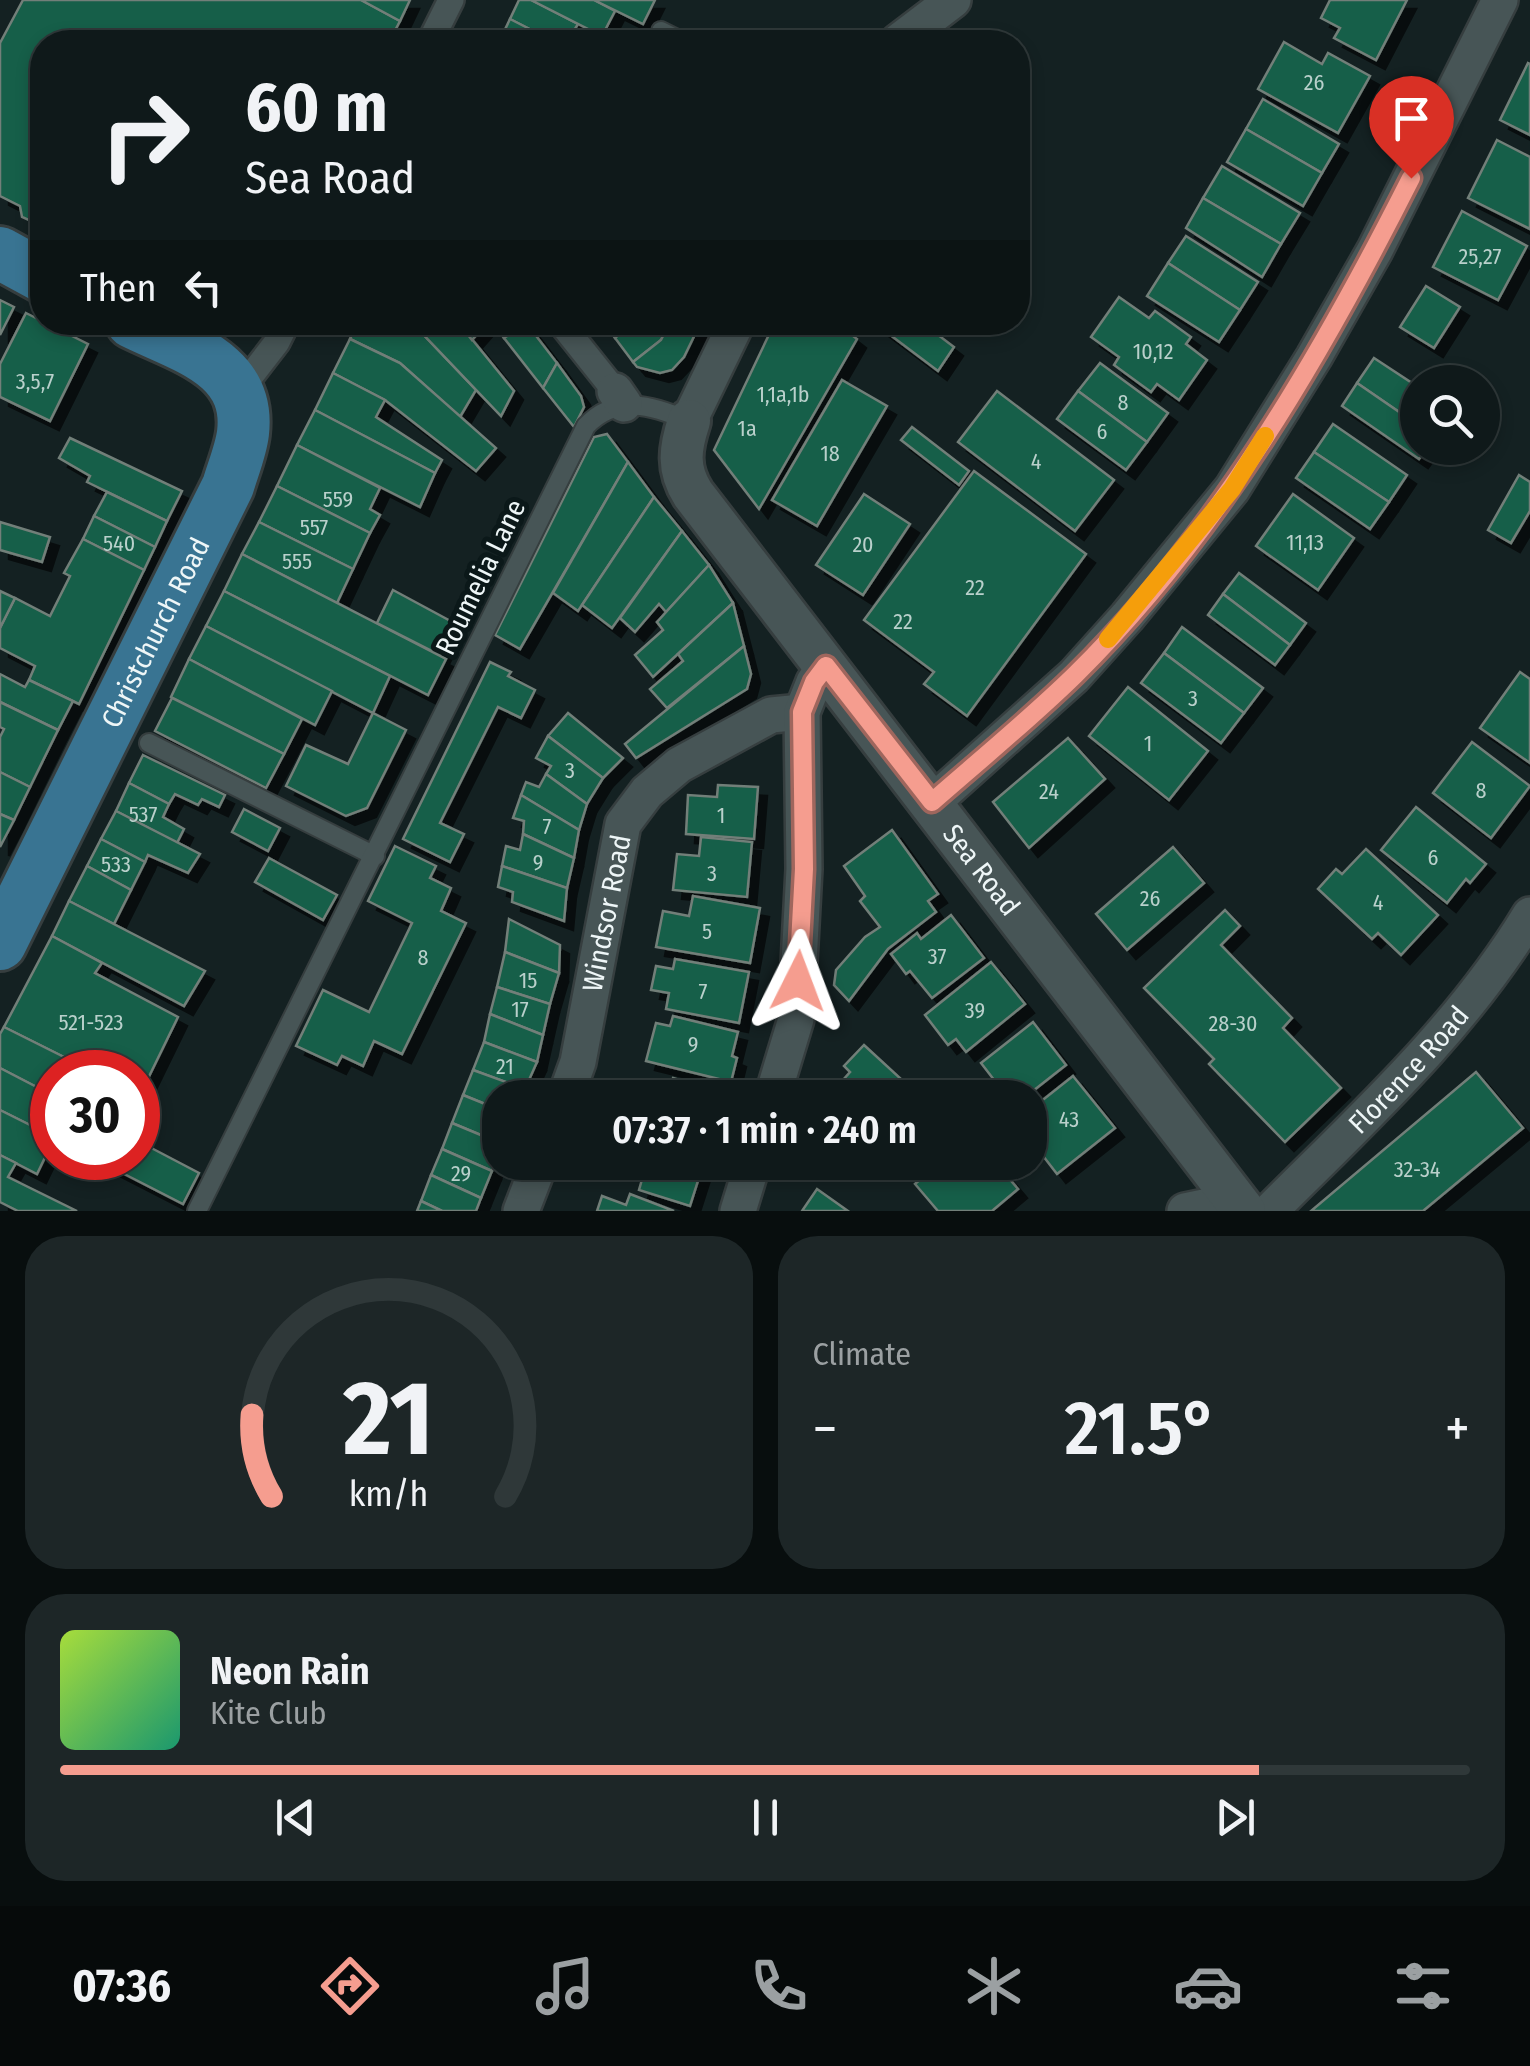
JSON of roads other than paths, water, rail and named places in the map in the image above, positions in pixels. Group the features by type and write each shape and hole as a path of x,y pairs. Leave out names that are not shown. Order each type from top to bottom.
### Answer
{"main road":[{"path":"0,253 30,269"},
{"path":"159,335 222,369 240,390"},
{"name":"Christchurch Road","path":"0,944 228,486 244,432 240,390"}],"street":[{"path":"436,30 451,0"},
{"path":"914,30 953,0"},
{"path":"932,802 1074,676 1128,618 1232,489 1314,358 1375,250 1500,0"},
{"path":"240,390 280,335"},
{"path":"570,335 620,398"},
{"path":"689,421 731,335"},
{"name":"Sea Road","path":"689,421 681,444 684,479 1237,1202"},
{"path":"777,1080 796,1019 804,869 802,712 814,682 826,666"},
{"name":"Windsor Road","path":"571,1080 578,1062 623,824 647,792 679,765 771,716 802,712"},
{"name":"Florence Road","path":"1270,1211 1420,1062 1499,963 1530,915"},
{"path":"522,1211 533,1180"},
{"path":"738,1211 747,1180"},
{"path":"1185,1211 1237,1202"}],"lane":[{"path":"620,398 689,421"},
{"name":"Roumelia Lane","path":"197,1211 586,426 620,398"},
{"path":"149,743 375,856"}]}
